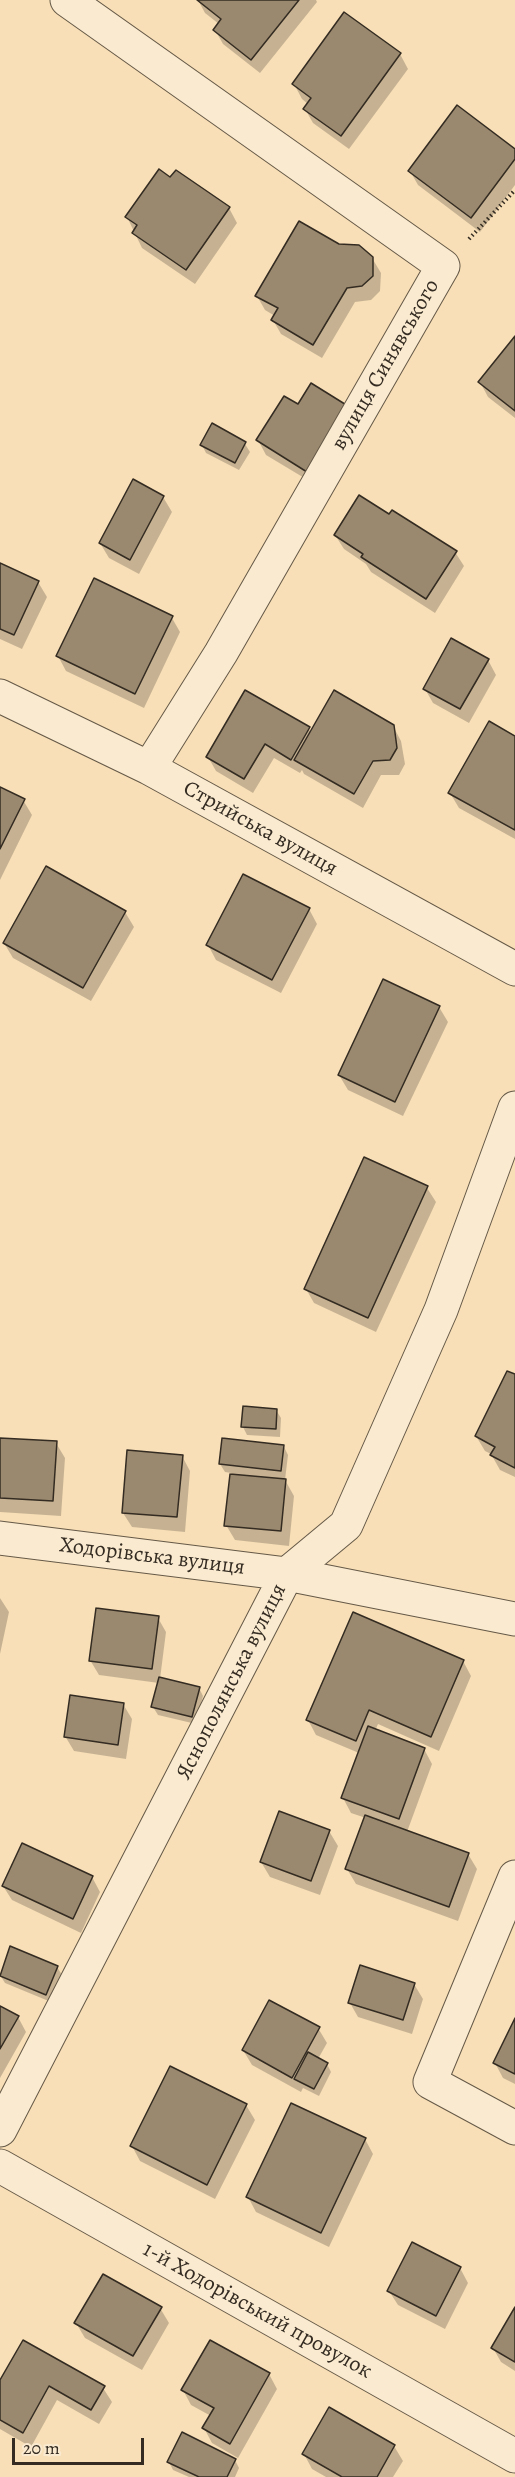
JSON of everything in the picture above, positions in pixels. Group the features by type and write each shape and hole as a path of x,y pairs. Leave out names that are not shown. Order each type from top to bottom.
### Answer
{"street":[{"name":"вулиця Синявського","path":"67,0 443,266 226,643 149,768"},
{"name":"Стрийська вулиця","path":"0,696 149,768 515,969"},
{"name":"Яснополянська вулиця","path":"0,2130 287,1575 346,1525 441,1310 515,1108"},
{"name":"Ходорівська вулиця","path":"0,1538 287,1575 515,1619"},
{"path":"515,1877 430,2082 515,2128"},
{"name":"1-й Ходорівський провулок","path":"0,2166 515,2456"}],"path":[{"path":"443,266 515,190"}],"building":[{"path":"197,0 299,0 251,60 213,30 221,19"},
{"path":"344,12 401,53 341,136 303,109 311,98 292,84"},
{"path":"457,105 515,149 515,159 471,218 408,171"},
{"path":"159,169 170,177 176,170 230,207 186,270 132,233 137,225 125,217"},
{"path":"299,221 339,244 359,245 373,257 373,276 362,286 347,288 313,345 271,320 278,308 255,296"},
{"path":"515,336 515,411 478,382"},
{"path":"311,383 348,406 307,472 256,440 284,396 298,404"},
{"path":"212,423 246,442 235,463 200,445"},
{"path":"133,479 164,496 130,560 99,543"},
{"path":"359,495 389,514 392,510 457,551 426,599 361,557 363,554 334,535"},
{"path":"0,563 39,581 14,635 0,629"},
{"path":"94,578 173,616 135,694 56,656"},
{"path":"451,638 489,659 460,709 423,689"},
{"path":"245,690 310,727 291,760 265,744 244,779 206,757"},
{"path":"334,690 394,725 397,748 390,760 373,761 354,794 294,760"},
{"path":"489,721 515,736 515,830 448,793"},
{"path":"0,787 25,799 0,849"},
{"path":"46,866 126,911 83,988 3,943"},
{"path":"243,874 310,908 272,980 206,945"},
{"path":"383,979 440,1006 395,1102 338,1075"},
{"path":"364,1157 428,1186 368,1318 304,1289"},
{"path":"507,1371 515,1374 515,1468 490,1455 495,1447 475,1436"},
{"path":"243,1406 277,1409 276,1429 241,1427"},
{"path":"0,1438 57,1441 53,1501 0,1498"},
{"path":"222,1438 284,1445 281,1471 219,1464"},
{"path":"127,1450 183,1455 177,1517 122,1513"},
{"path":"230,1474 286,1479 281,1531 224,1526"},
{"path":"96,1608 159,1616 152,1669 89,1661"},
{"path":"353,1612 464,1660 431,1737 369,1710 356,1741 306,1720"},
{"path":"159,1677 200,1687 192,1717 151,1707"},
{"path":"70,1695 124,1703 118,1745 64,1737"},
{"path":"368,1726 425,1748 399,1819 341,1798"},
{"path":"279,1811 330,1830 311,1881 260,1862"},
{"path":"365,1815 469,1853 449,1907 345,1869"},
{"path":"22,1843 93,1876 73,1919 2,1886"},
{"path":"10,1946 58,1966 46,1995 0,1976"},
{"path":"360,1965 415,1983 403,2020 348,2003"},
{"path":"269,2000 320,2027 292,2078 242,2050"},
{"path":"0,2006 19,2016 0,2049"},
{"path":"515,2018 515,2074 493,2063"},
{"path":"308,2052 328,2063 314,2089 294,2079"},
{"path":"170,2066 247,2104 207,2185 130,2146"},
{"path":"291,2103 366,2138 321,2233 246,2197"},
{"path":"412,2242 461,2267 436,2316 387,2291"},
{"path":"103,2274 162,2307 133,2356 74,2323"},
{"path":"515,2307 515,2362 491,2348"},
{"path":"23,2340 105,2386 91,2410 49,2386 23,2433 0,2420 0,2380"},
{"path":"210,2340 270,2373 230,2444 202,2428 214,2408 181,2390"},
{"path":"329,2407 395,2445 377,2477 342,2477 302,2454"},
{"path":"182,2432 236,2459 227,2477 199,2477 167,2462"}]}
